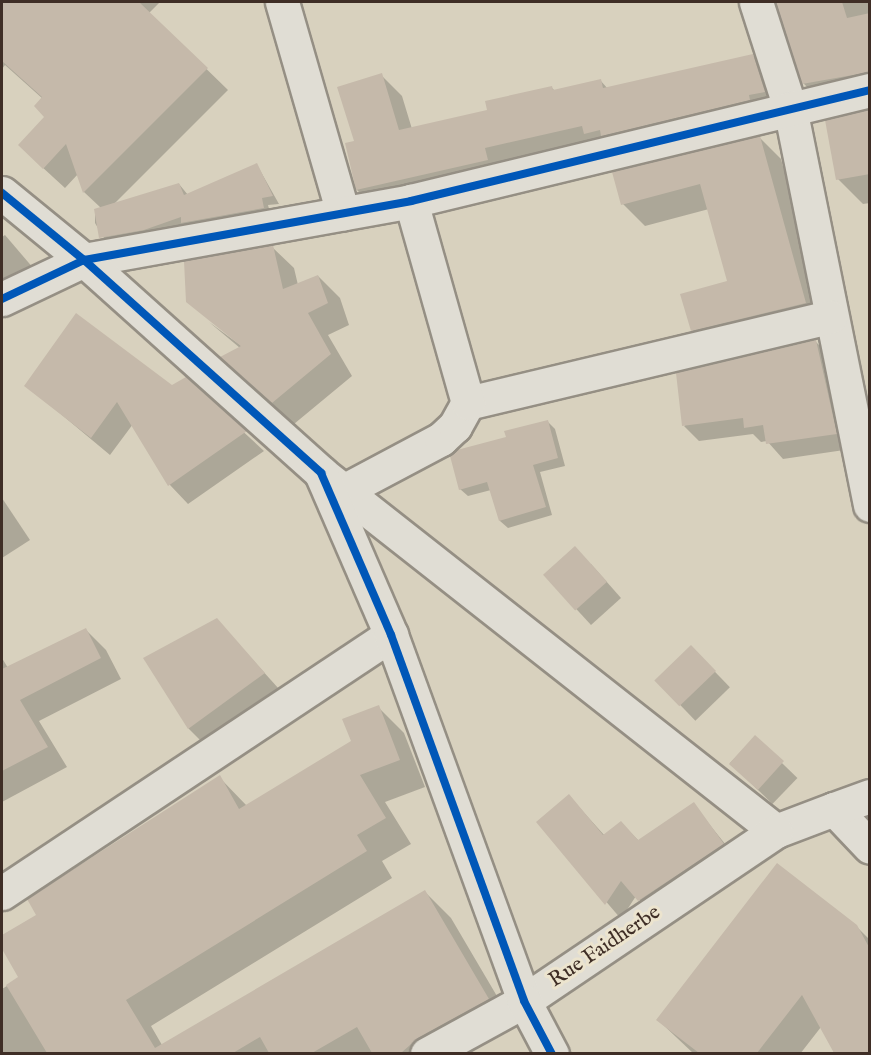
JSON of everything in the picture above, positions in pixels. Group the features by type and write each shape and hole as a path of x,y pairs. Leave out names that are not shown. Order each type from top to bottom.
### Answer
{"street":[{"path":"282,2 343,213"},
{"path":"756,2 790,108 830,316 870,505"},
{"path":"2,299 84,260 411,201 870,90"},
{"path":"2,193 84,260 333,481 776,831"},
{"path":"333,481 441,439 455,426 468,403 411,201"},
{"path":"468,403 830,316"},
{"path":"333,481 524,1001 552,1053"},
{"path":"2,893 391,635"},
{"name":"Rue Faidherbe","path":"427,1053 524,1001 776,831 870,796"},
{"path":"834,809 870,847"}],"building":[{"path":"2,2 139,2 208,68 83,193 66,144 43,169 18,145 44,117 34,106 42,97 2,61"},
{"path":"776,2 842,2 847,18 870,13 870,72 802,84"},
{"path":"753,54 765,92 749,95 750,100 601,136 600,130 584,134 582,126 485,148 488,160 356,190 345,143 354,141 337,87 382,73 399,130 487,110 485,101 552,86 553,90 601,79 603,88"},
{"path":"870,109 870,174 836,180 825,120"},
{"path":"760,136 806,303 691,331 680,294 727,281 700,184 621,205 612,172"},
{"path":"257,163 273,196 262,198 264,208 181,223 181,217 144,230 99,238 94,209 179,183 184,195"},
{"path":"273,245 283,289 318,275 328,303 308,313 331,354 272,403 220,357 241,346 186,302 184,261"},
{"path":"76,313 172,385 186,377 247,431 168,486 117,402 91,438 24,386"},
{"path":"816,340 837,434 766,444 763,425 744,428 743,418 682,426 676,373"},
{"path":"548,420 558,458 533,465 546,507 499,521 487,482 459,490 450,456 457,450 506,437 504,431"},
{"path":"575,546 607,582 575,610 543,575"},
{"path":"217,618 265,673 188,729 143,658"},
{"path":"86,628 101,658 20,700 48,747 2,771 2,669"},
{"path":"691,645 716,671 679,706 654,680"},
{"path":"379,705 400,760 360,775 386,818 357,835 367,851 126,1000 155,1048 425,890 489,999 418,1038 401,1053 372,1053 357,1027 312,1053 269,1053 260,1037 233,1053 47,1053 6,985 18,977 2,949 2,935 36,915 27,899 220,775 239,809 351,741 342,719"},
{"path":"755,735 784,761 758,790 729,764"},
{"path":"569,794 603,835 621,821 638,840 694,802 724,844 638,901 621,881 605,905 536,822"},
{"path":"777,863 857,925 870,949 870,1053 834,1053 802,995 757,1053 699,1053 656,1020"}],"cycle path":[{"path":"2,299 84,260 411,201 870,90"},
{"path":"2,193 84,260 321,473 391,635 524,1001 552,1054"}]}
